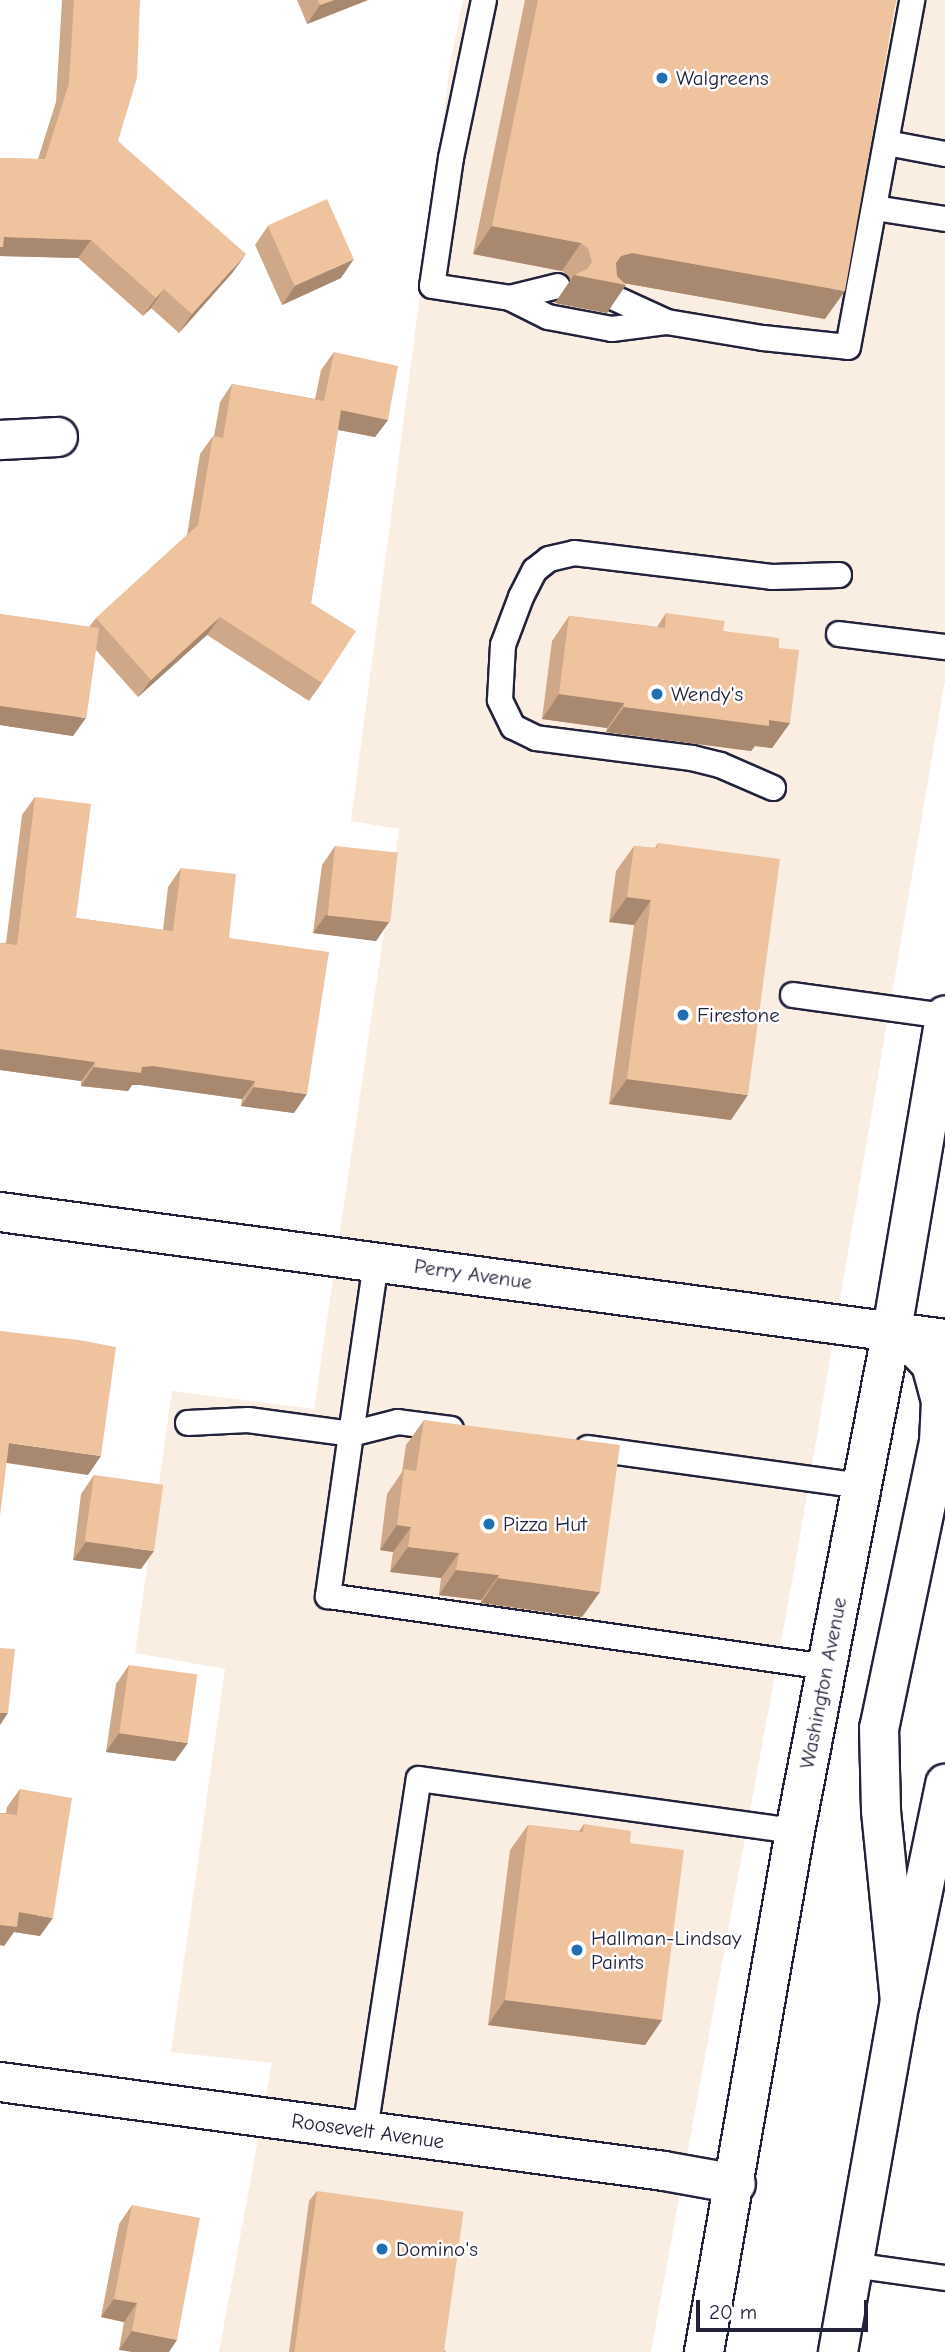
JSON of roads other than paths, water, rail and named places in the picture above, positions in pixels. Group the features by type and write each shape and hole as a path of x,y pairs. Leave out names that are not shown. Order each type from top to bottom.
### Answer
{"main road":[{"path":"0,440 58,437"},
{"name":"Washington Avenue","path":"704,2352 736,2184 795,1831 895,1330 945,1015"},
{"name":"Perry Avenue","path":"0,1212 895,1330 945,1339"},
{"path":"895,1330 931,1364 942,1401 939,1442 879,1728 881,1811 900,2002"},
{"path":"838,2352 900,2002 945,1784"},
{"name":"Roosevelt Avenue","path":"0,2082 664,2171 736,2184"}],"lane":[{"path":"484,0 451,158 432,286 510,298 548,317 612,329 667,322"},
{"path":"610,296 667,322 763,338 848,347 912,0"},
{"path":"887,143 945,154"},
{"path":"875,208 945,219"},
{"path":"510,298 558,286"},
{"path":"773,788 720,765 692,758 536,738 513,727 500,700 503,645 520,597 535,570 549,559 574,553 772,577 839,575"},
{"path":"839,634 945,647"},
{"path":"793,995 945,1015"},
{"path":"376,1262 328,1596 827,1667"},
{"path":"188,1423 248,1420 351,1434 398,1422 480,1433"},
{"path":"562,1444 862,1486"},
{"path":"365,2130 419,1779 795,1831"},
{"path":"853,2265 945,2277"}],"place":[{"name":"Walgreens","path":"662,78"},
{"name":"Wendy's","path":"657,694"},
{"name":"Firestone","path":"683,1015"},
{"name":"Pizza Hut","path":"489,1524"},
{"name":"Hallman-Lindsay Paints","path":"577,1950"},
{"name":"Domino's","path":"382,2249"}]}
